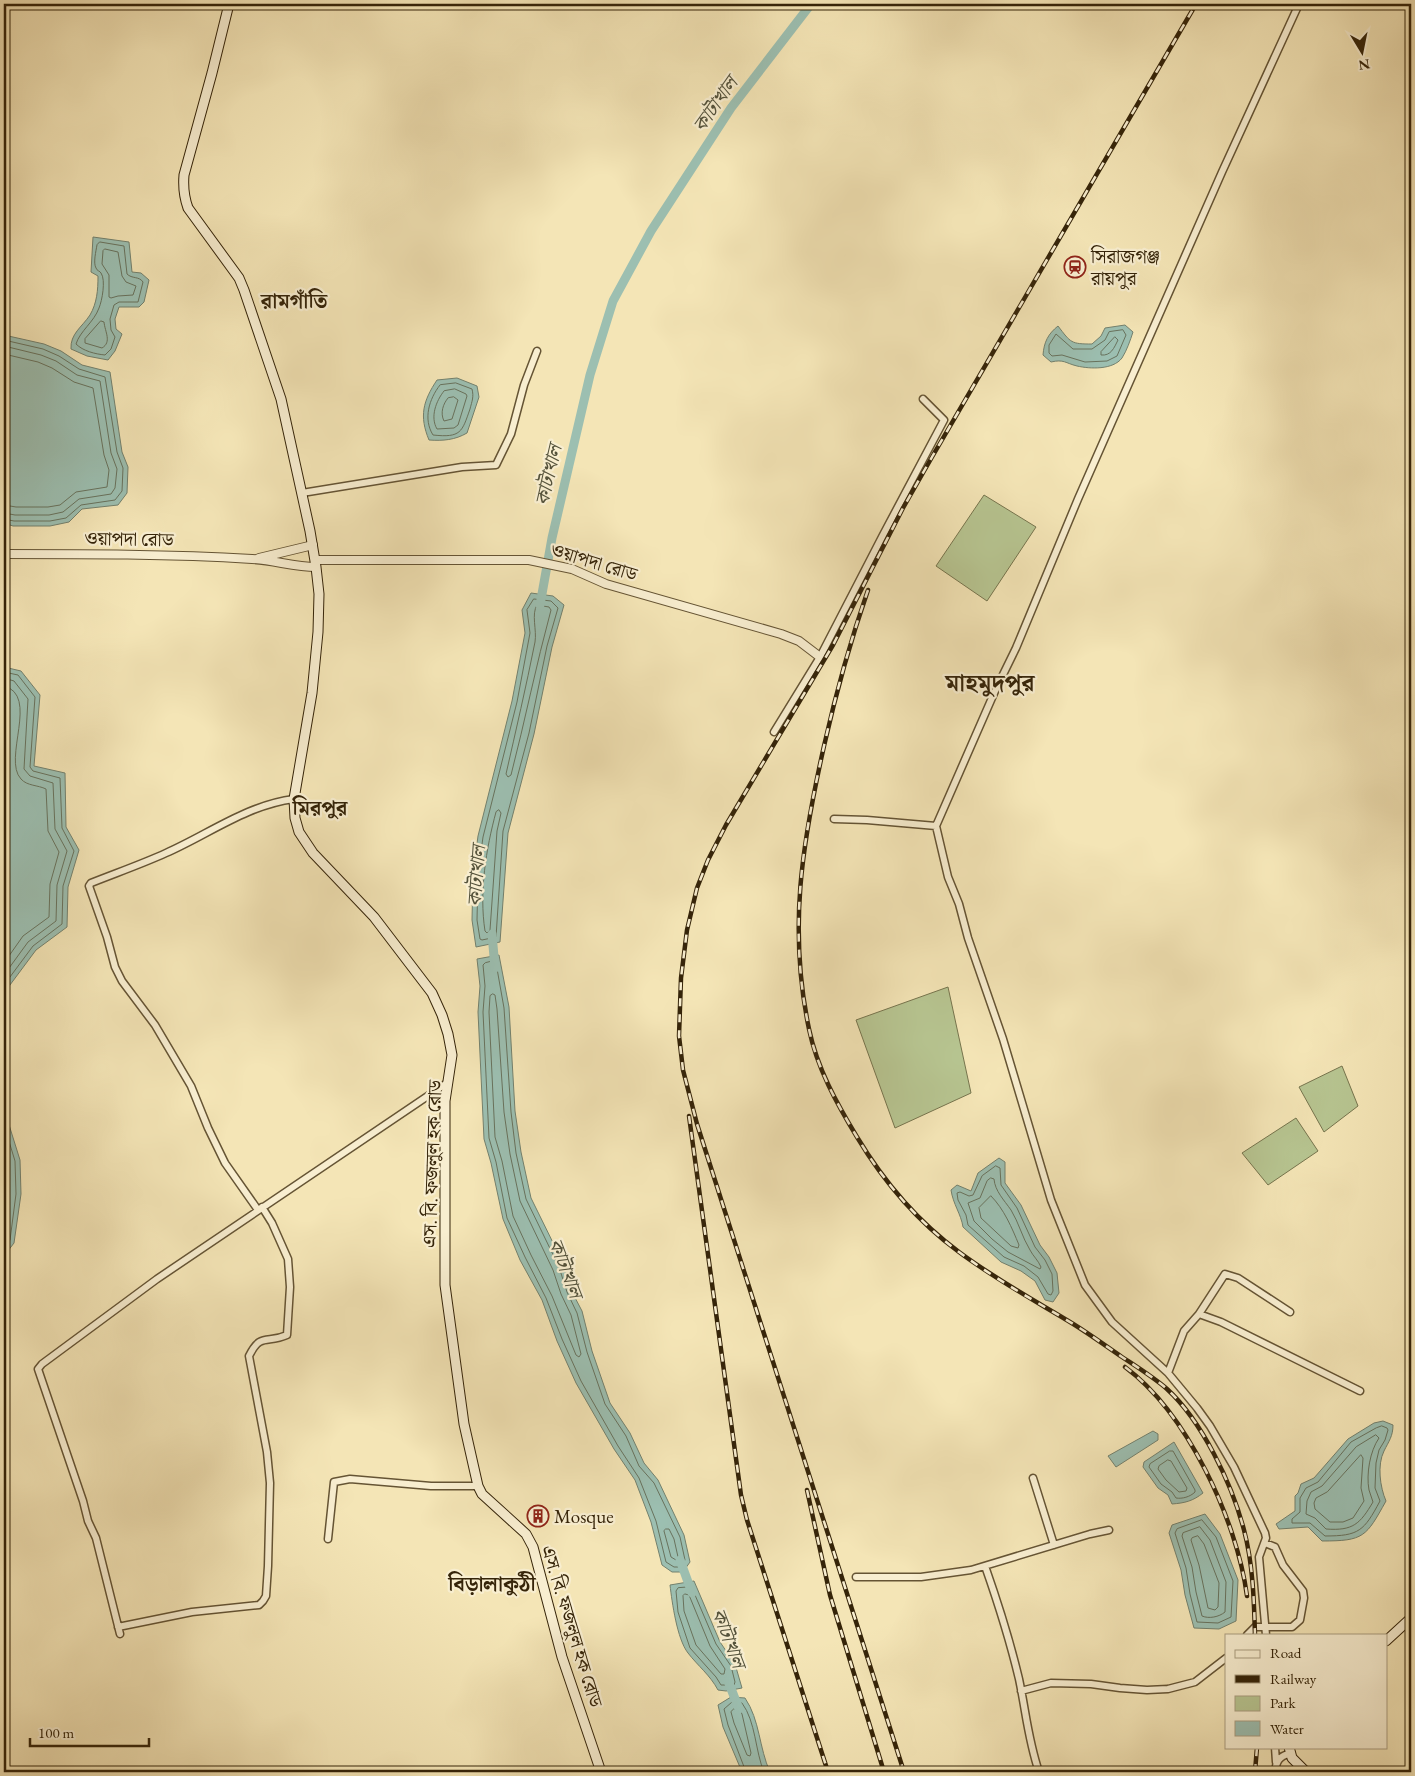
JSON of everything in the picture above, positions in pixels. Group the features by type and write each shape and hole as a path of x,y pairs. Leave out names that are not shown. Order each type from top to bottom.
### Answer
{"main road":[{"name":"এস. বি. ফজলুল হক রোড","path":"228,4 212,73 184,175 184,197 194,218 239,278 244,290 282,399 313,545 318,594 318,632 312,693 294,799 295,818 299,832 313,853 374,918 432,993 442,1015 452,1055 447,1083 445,1122 445,1285 464,1424 478,1486 482,1494 526,1534 533,1547 562,1657 601,1772"},
{"path":"1388,1639 1411,1618"},
{"path":"1289,1751 1296,1764 1306,1772"}],"street":[{"path":"1266,1634 1259,1558 1265,1543 1265,1532 1234,1466 1210,1426 1168,1373 1112,1322 1085,1285 1051,1200 1003,1039 968,938 959,904 948,877 936,826 1016,648 1078,499 1222,172 1299,4"},
{"path":"302,493 462,467 496,465 511,434 524,385 537,351"},
{"path":"774,732 820,657 944,420 923,399"},
{"name":"ওয়াপদা রোড","path":"254,559 313,545"},
{"name":"ওয়াপদা রোড","path":"4,554 254,559 300,567 316,564 529,560 572,569 606,584 791,637 820,657"},
{"path":"294,799 279,801 253,809 166,853 91,883 89,886 115,967 122,981 155,1025 191,1086 225,1163 260,1208 272,1223 288,1259 290,1287 286,1335 257,1343 250,1356 267,1452 270,1483 268,1566 264,1602 259,1605 192,1612 119,1630 96,1538 88,1522 84,1501 38,1369 42,1364 149,1285 260,1208 447,1083"},
{"path":"834,819 936,826"},
{"path":"1168,1373 1184,1332 1199,1314 1225,1274 1238,1278 1290,1312"},
{"path":"1199,1314 1221,1322 1360,1391"},
{"path":"1033,1478 1054,1545"},
{"path":"328,1539 334,1482 350,1479 431,1486 478,1486"},
{"path":"856,1577 921,1577 971,1570 1109,1530"},
{"path":"1248,1634 1255,1627 1292,1627 1300,1620 1304,1598 1302,1591 1283,1565 1275,1547 1265,1543"},
{"path":"985,1566 998,1604 1021,1691 1031,1750 1039,1772"},
{"path":"1021,1691 1051,1683 1090,1684 1138,1689 1168,1689 1195,1682 1225,1659"},
{"path":"1275,1748 1276,1772"},
{"path":"1276,1764 1289,1751"}],"green space":[{"path":"984,495 1036,527 987,601 936,566"},
{"path":"948,987 971,1093 895,1128 856,1020"},
{"path":"1342,1066 1358,1106 1324,1132 1299,1087"},
{"path":"1296,1118 1318,1151 1268,1185 1242,1153"}],"water":[{"path":"93,237 129,242 132,272 141,273 149,280 144,302 139,307 119,307 115,319 116,329 122,334 115,351 108,360 87,356 71,349 72,339 90,315 97,296 98,276 91,272"},
{"path":"1125,325 1133,332 1122,358 1113,365 1101,368 1082,367 1062,361 1051,362 1043,355 1047,339 1058,326 1075,343 1092,344 1101,336 1105,328"},
{"path":"4,335 44,344 61,351 82,365 110,372 122,452 128,467 127,493 118,505 82,509 69,522 50,526 13,526 4,523"},
{"path":"457,378 477,386 479,397 467,433 449,440 429,440 423,416 428,395 437,380"},
{"path":"531,593 553,596 564,605 552,647 534,734 508,833 500,942 476,947 472,920 473,874 478,836 512,701 525,633 522,610"},
{"path":"4,667 21,671 40,695 34,766 65,773 66,827 79,850 68,887 67,927 36,950 4,993"},
{"path":"499,955 509,1007 515,1111 521,1152 531,1198 564,1265 571,1290 582,1311 592,1351 610,1403 630,1433 644,1463 658,1480 684,1535 690,1562 683,1572 672,1572 662,1565 651,1522 635,1480 614,1449 576,1383 557,1341 542,1300 520,1260 503,1219 484,1139 478,1012 480,986 477,959"},
{"path":"4,1096 5,1112 20,1160 21,1194 14,1243 4,1256"},
{"path":"999,1158 1005,1162 1005,1183 1021,1205 1040,1245 1057,1273 1059,1293 1053,1302 1045,1300 1035,1281 1021,1271 1001,1262 963,1227 951,1190 957,1185 971,1191 978,1173"},
{"path":"1383,1421 1393,1425 1380,1469 1382,1489 1386,1501 1368,1529 1355,1538 1322,1541 1308,1527 1279,1529 1276,1524 1295,1511 1295,1496 1301,1484 1314,1478 1348,1439 1374,1423"},
{"path":"1153,1431 1158,1434 1158,1440 1116,1467 1108,1456"},
{"path":"1174,1442 1203,1493 1189,1501 1172,1504 1168,1495 1158,1488 1143,1467 1144,1462"},
{"path":"1205,1514 1220,1534 1238,1580 1236,1621 1219,1629 1194,1628 1185,1595 1181,1570 1169,1533 1172,1525"},
{"path":"694,1581 720,1642 735,1664 742,1688 726,1691 718,1690 684,1647 676,1620 670,1585"},
{"path":"731,1697 745,1698 750,1707 770,1772 742,1772 723,1727 718,1705"}],"waterway":[{"name":"কাটাখাল","path":"540,605 552,538 590,375 613,301 651,231 731,108 811,4"},
{"name":"কাটাখাল","path":"492,934 495,968"},
{"name":"কাটাখাল","path":"680,1560 692,1593"},
{"name":"কাটাখাল","path":"728,1681 739,1709"}],"railway":[{"path":"904,1772 697,1124 683,1070 679,1036 681,978 687,930 697,888 708,860 726,825 833,645 903,508 932,457 1196,4"},
{"path":"868,590 838,687 816,782 800,887 799,956 803,992 809,1029 822,1072 835,1099 878,1170 902,1200 929,1227 959,1252 985,1270 1079,1328 1151,1376 1180,1402 1214,1454 1239,1512 1251,1569 1255,1634"},
{"path":"689,1116 741,1495 747,1520 828,1772"},
{"path":"1125,1367 1148,1387 1169,1412 1206,1470 1232,1535 1247,1596"},
{"path":"807,1490 830,1595 884,1772"},
{"path":"1255,1772 1257,1748"}],"place":[{"name":"সিরাজগঞ্জ রায়পুর","path":"1075,267"},
{"name":"Mosque","path":"538,1516"}],"district":[{"name":"রামগাঁতি","path":"294,300"},
{"name":"মাহমুদপুর","path":"990,682"},
{"name":"মিরপুর","path":"320,807"},
{"name":"বিড়ালাকুঠী","path":"492,1583"}]}
